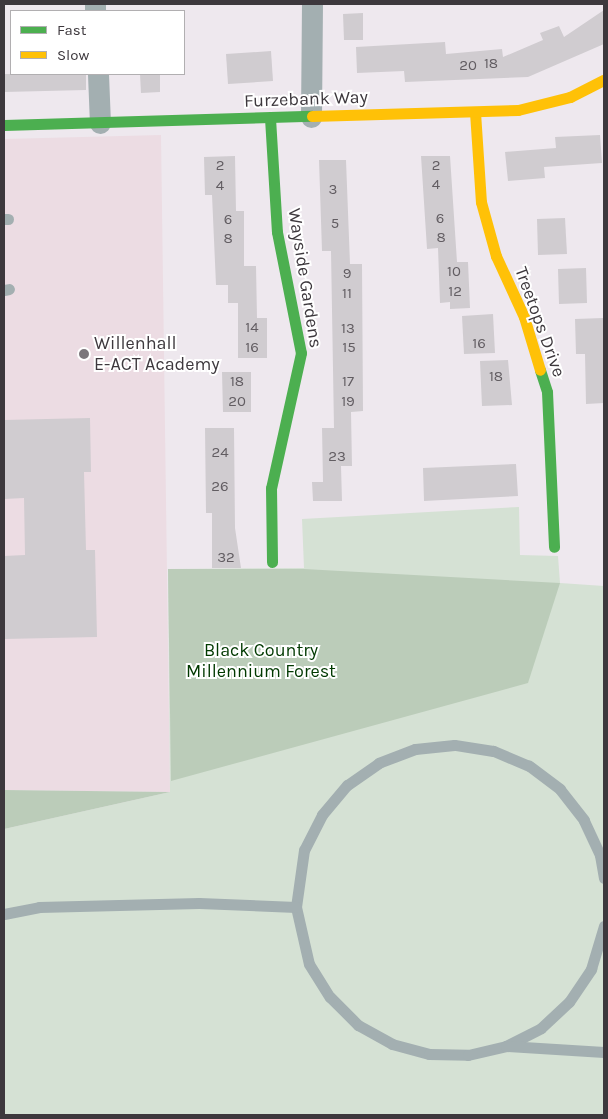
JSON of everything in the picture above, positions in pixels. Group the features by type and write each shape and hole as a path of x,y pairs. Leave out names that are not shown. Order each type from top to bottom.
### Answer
{"street":[{"path":"311,117 312,4"},
{"path":"98,75 100,123"},
{"name":"Furzebank Way","path":"4,124 475,112 542,105 604,80"},
{"name":"Treetops Drive","path":"475,112 481,202 496,256 524,317 547,392 554,547"},
{"name":"Wayside Gardens","path":"270,118 276,232 301,353 271,488 272,562"}],"lane":[{"path":"604,878 600,855 589,830 560,789 529,766 493,751 454,745 416,750 379,763 347,786 322,815 304,850 296,907 310,964 330,997 358,1025 392,1044 429,1054 468,1055 506,1046 541,1028 570,1002 591,969 604,926"},
{"path":"589,830 604,842"},
{"path":"4,914 39,907 199,903 296,907"},
{"path":"506,1046 604,1052"}],"shaded area":[{"name":"Willenhall E-ACT Academy","path":"161,135 170,792 4,790 4,139"}],"green space":[{"path":"519,507 520,555 558,556 560,583 604,586 604,1115 4,1115 4,829 170,792 168,569 304,568 302,519"},
{"name":"Black Country Millennium Forest","path":"168,569 304,569 560,583 528,683 171,781"},
{"path":"4,790 170,792 4,829"}],"building":[{"path":"604,10 604,44 528,77 405,82 404,71 357,73 356,47 445,42 446,54 502,49 503,57 543,40 540,33 559,26 564,37"},
{"path":"363,13 363,40 344,40 343,14"},
{"path":"271,51 273,81 228,84 226,54"},
{"path":"4,74 86,75 86,90 4,92"},
{"path":"140,75 160,75 160,92 141,93"},
{"path":"600,135 602,163 544,167 545,178 508,181 505,152 556,148 555,137"},
{"path":"235,156 236,211 244,211 244,266 256,266 257,318 267,318 267,358 238,358 238,303 228,303 228,285 216,285 212,195 205,195 204,157"},
{"path":"421,156 450,156 457,262 468,262 470,308 450,309 450,302 440,303 438,248 427,249"},
{"path":"319,160 346,160 350,264 362,264 363,411 351,412 352,466 341,466 342,501 313,501 312,482 323,482 322,428 334,428 331,251 322,251"},
{"path":"565,218 567,254 538,255 537,219"},
{"path":"586,268 587,303 559,304 558,269"},
{"path":"493,314 495,353 464,354 462,316"},
{"path":"603,318 604,403 586,404 585,354 576,354 575,319"},
{"path":"508,360 512,405 482,406 480,361"},
{"path":"222,372 251,372 251,412 223,412"},
{"name":"Willenhall E-ACT Academy","path":"90,418 91,472 84,472 86,550 95,550 97,637 4,639 4,556 25,555 24,498 4,499 4,420"},
{"path":"205,428 234,428 235,528 241,568 212,568 212,513 206,513"},
{"path":"516,464 518,496 424,501 423,468"}],"traffic: fast":[{"path":"4,125 312,116"},
{"path":"270,118 277,232 301,353 271,488 272,562"},
{"path":"540,370 547,392 554,547"}],"traffic: slow":[{"path":"312,116 518,110 570,97 604,80"},
{"path":"475,112 481,202 496,256 524,317 540,370"}],"place":[{"name":"Willenhall E-ACT Academy","path":"84,354"}]}
